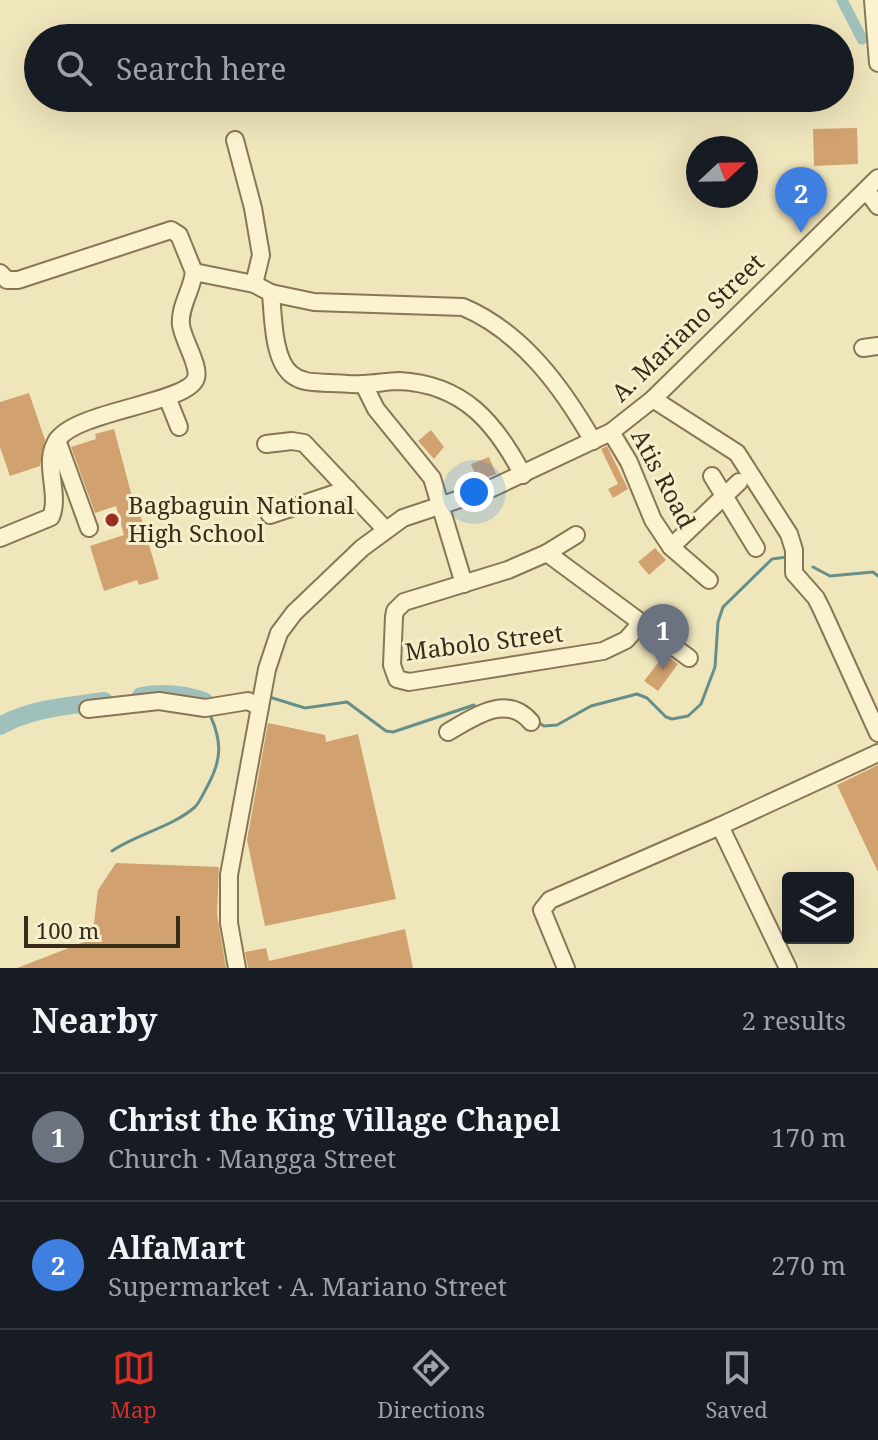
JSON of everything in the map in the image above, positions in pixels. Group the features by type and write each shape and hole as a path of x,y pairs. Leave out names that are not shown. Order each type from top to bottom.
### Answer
{"street":[{"path":"873,0 878,63"},
{"path":"235,140 253,208 261,255 254,284"},
{"path":"873,184 878,206"},
{"name":"A. Mariano Street","path":"237,968 229,923 229,875 273,647 294,613 385,529 403,518 442,507 523,475 611,432 653,399 873,184"},
{"path":"0,273 11,282 171,230 179,235 194,272 181,328 197,372 191,386 167,397 83,421 57,440 51,472 54,509 51,517 0,538"},
{"path":"194,272 254,284 271,293 314,302 443,305 470,310 513,339 548,372 593,441"},
{"path":"271,293 273,328 281,360 289,373 302,381 364,385 399,381 451,392 480,413 497,431 523,475"},
{"path":"364,385 386,422 432,478 464,584 547,553 576,535"},
{"path":"167,397 179,427"},
{"path":"653,399 737,453 789,534 794,550 794,573 816,598 878,733"},
{"name":"Atis Road","path":"611,432 629,462 653,520 671,547 709,580"},
{"path":"57,440 89,528"},
{"path":"266,444 304,443 385,529"},
{"path":"712,476 756,548"},
{"path":"671,547 739,482"},
{"path":"270,515 348,489"},
{"path":"547,553 689,658"},
{"name":"Mabolo Street","path":"464,584 399,605 394,617 392,665 397,679 403,682 603,651 626,640 641,623"},
{"path":"88,709 112,699 151,696 205,708 261,700"},
{"path":"448,732 478,714 510,708 519,709 531,722"},
{"path":"566,968 542,910 550,900 878,753"},
{"path":"720,826 788,968"}],"building":[{"path":"857,128 858,164 814,166 813,129"},
{"path":"29,393 45,440 40,466 10,476 0,447 0,402"},
{"path":"114,429 135,508 138,507 159,579 139,585 137,580 104,591 90,546 124,535 116,506 95,513 71,447 96,439 95,434"},
{"path":"431,430 444,447 434,459 418,441"},
{"path":"607,446 628,489 613,498 608,489 618,484 601,449"},
{"path":"489,457 496,474 478,481 471,464"},
{"path":"655,548 666,560 649,575 638,562"},
{"path":"665,654 678,664 658,691 644,681"},
{"path":"268,723 325,735 326,742 358,734 396,899 265,926 247,840"},
{"path":"878,765 878,872 837,785"},
{"path":"116,863 219,867 217,914 226,968 17,968 92,939 98,890"},
{"path":"405,929 413,968 248,968 245,952 266,948 269,961"}],"waterway":[{"path":"842,0 862,39"},
{"path":"539,723 544,726 557,725 591,706 637,694 647,698 666,717 688,716 701,704 715,667 718,622 723,607 772,559 787,557"},
{"path":"813,567 830,576 873,572 878,576"},
{"path":"141,696 181,695 204,701 207,706"},
{"path":"266,696 305,708 347,702 386,731 393,732 474,705"},
{"path":"0,726 37,711 104,701"},
{"path":"112,851 176,820 197,805 213,776 218,758 217,733 210,715"}],"place":[{"name":"AlfaMart","path":"801,233"},
{"name":"Bagbaguin National High School","path":"112,520"},
{"name":"Christ the King Village Chapel","path":"663,670"}]}
